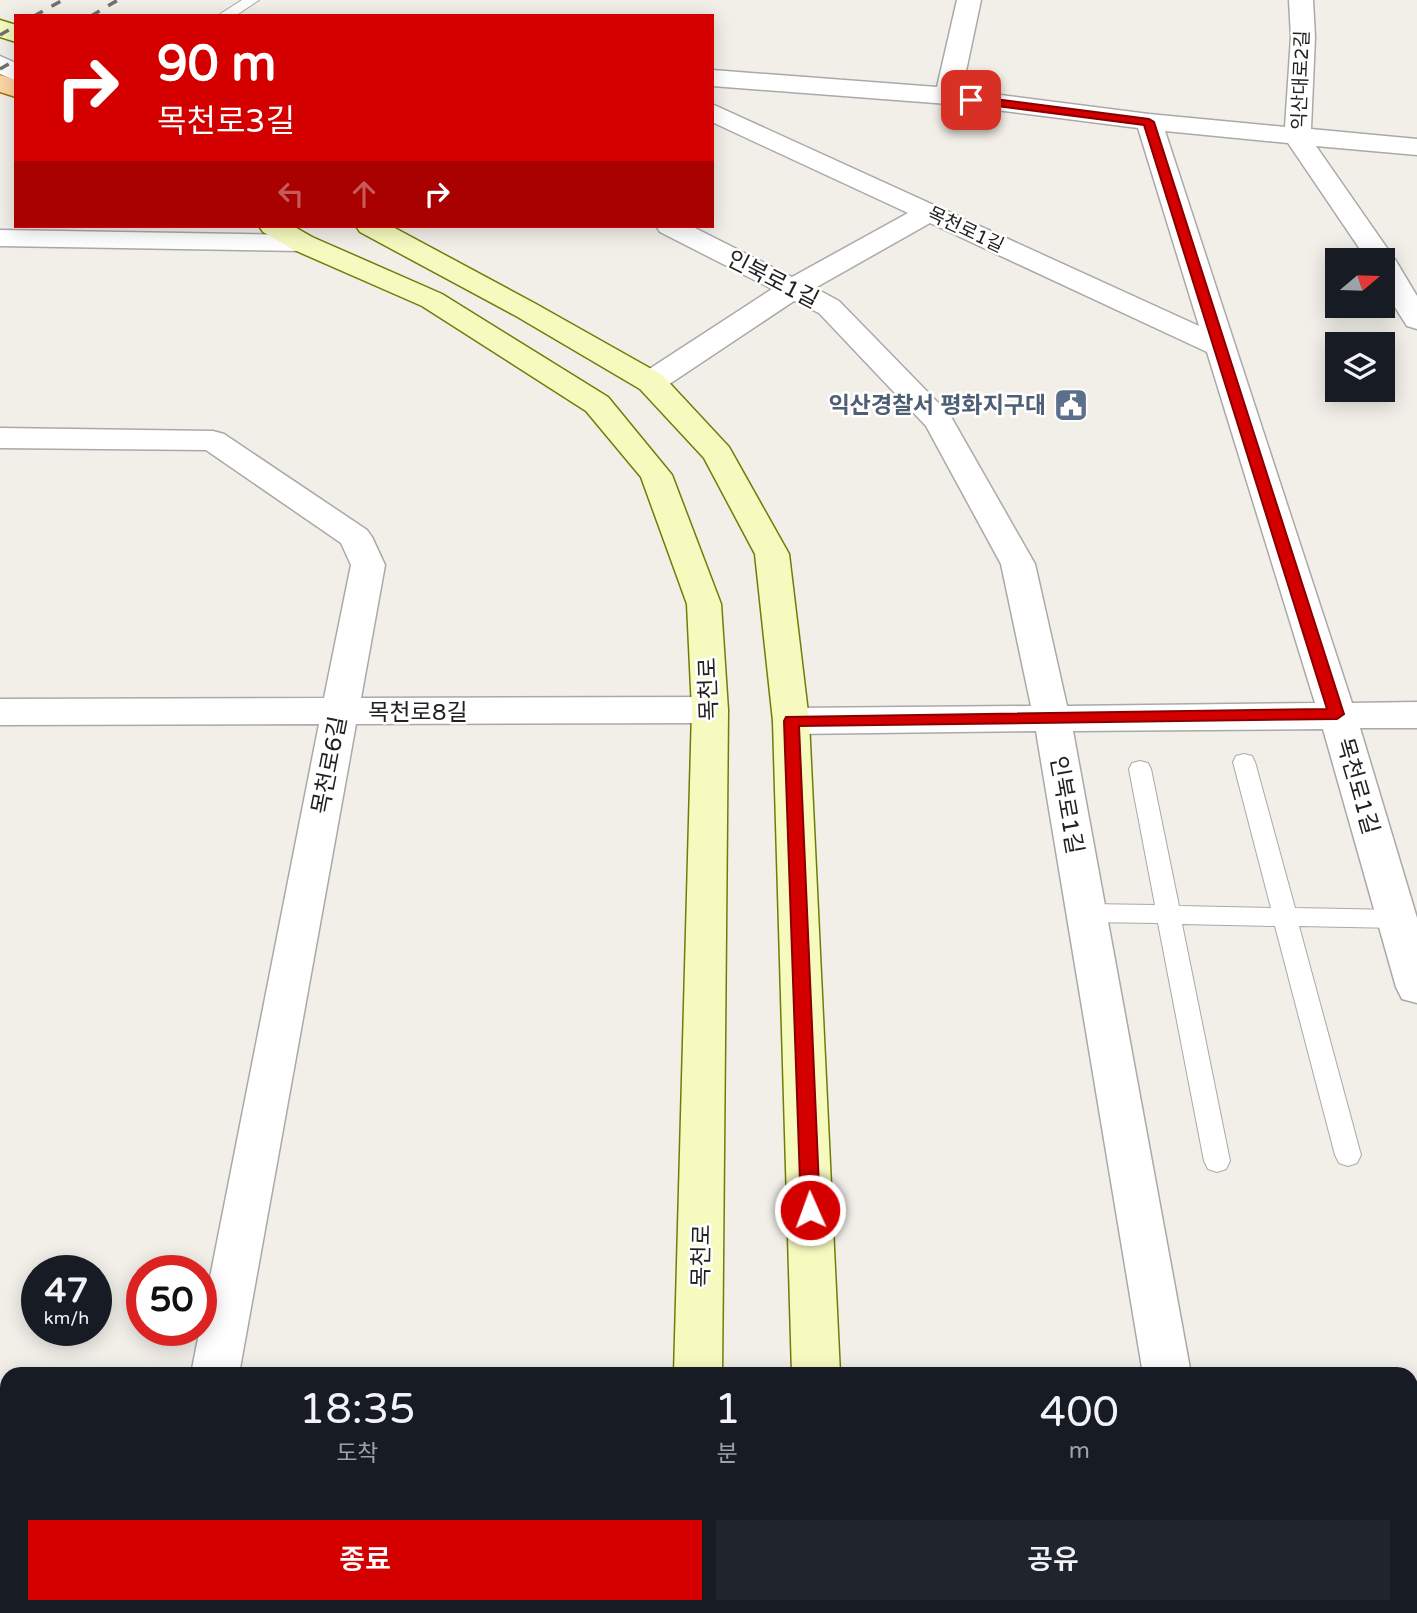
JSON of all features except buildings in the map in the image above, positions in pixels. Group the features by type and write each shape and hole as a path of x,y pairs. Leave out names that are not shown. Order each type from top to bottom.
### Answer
{"main road":[{"path":"374,228 526,310 651,382 718,454 772,554 791,721 816,1367"},
{"name":"목천로","path":"288,234 432,300 597,404 656,475 704,604 710,710 698,1367"}],"street":[{"path":"948,96 969,0"},
{"name":"익산대로2길","path":"1301,0 1303,37 1297,137 1373,248"},
{"path":"714,78 948,96 1149,122 1417,147"},
{"name":"목천로1길","path":"714,113 1220,347"},
{"name":"목천로1길","path":"1149,122 1337,714 1417,987"},
{"path":"651,382 792,289 930,212"},
{"name":"인북로1길","path":"674,228 829,307 939,422 1018,564 1052,719 1166,1367"},
{"path":"0,238 288,234"},
{"name":"익산대로2길","path":"1395,283 1417,320"},
{"name":"목천로6길","path":"0,438 213,441 355,537 368,565 216,1367"},
{"name":"목천로8길","path":"0,712 710,710"},
{"path":"791,721 1417,715"}],"lane":[{"path":"228,14 252,0"},
{"path":"1244,762 1348,1155"},
{"path":"1140,769 1217,1161"},
{"path":"1086,912 1397,919"}],"railway":[{"path":"38,14 63,0"},
{"path":"94,14 118,0"},
{"path":"0,35 14,27"},
{"path":"0,69 14,61"}],"place":[{"name":"익산경찰서 평화지구대","path":"1071,405"}],"route":[{"path":"810,1210 791,721 1337,714 1149,122 971,100"}]}
